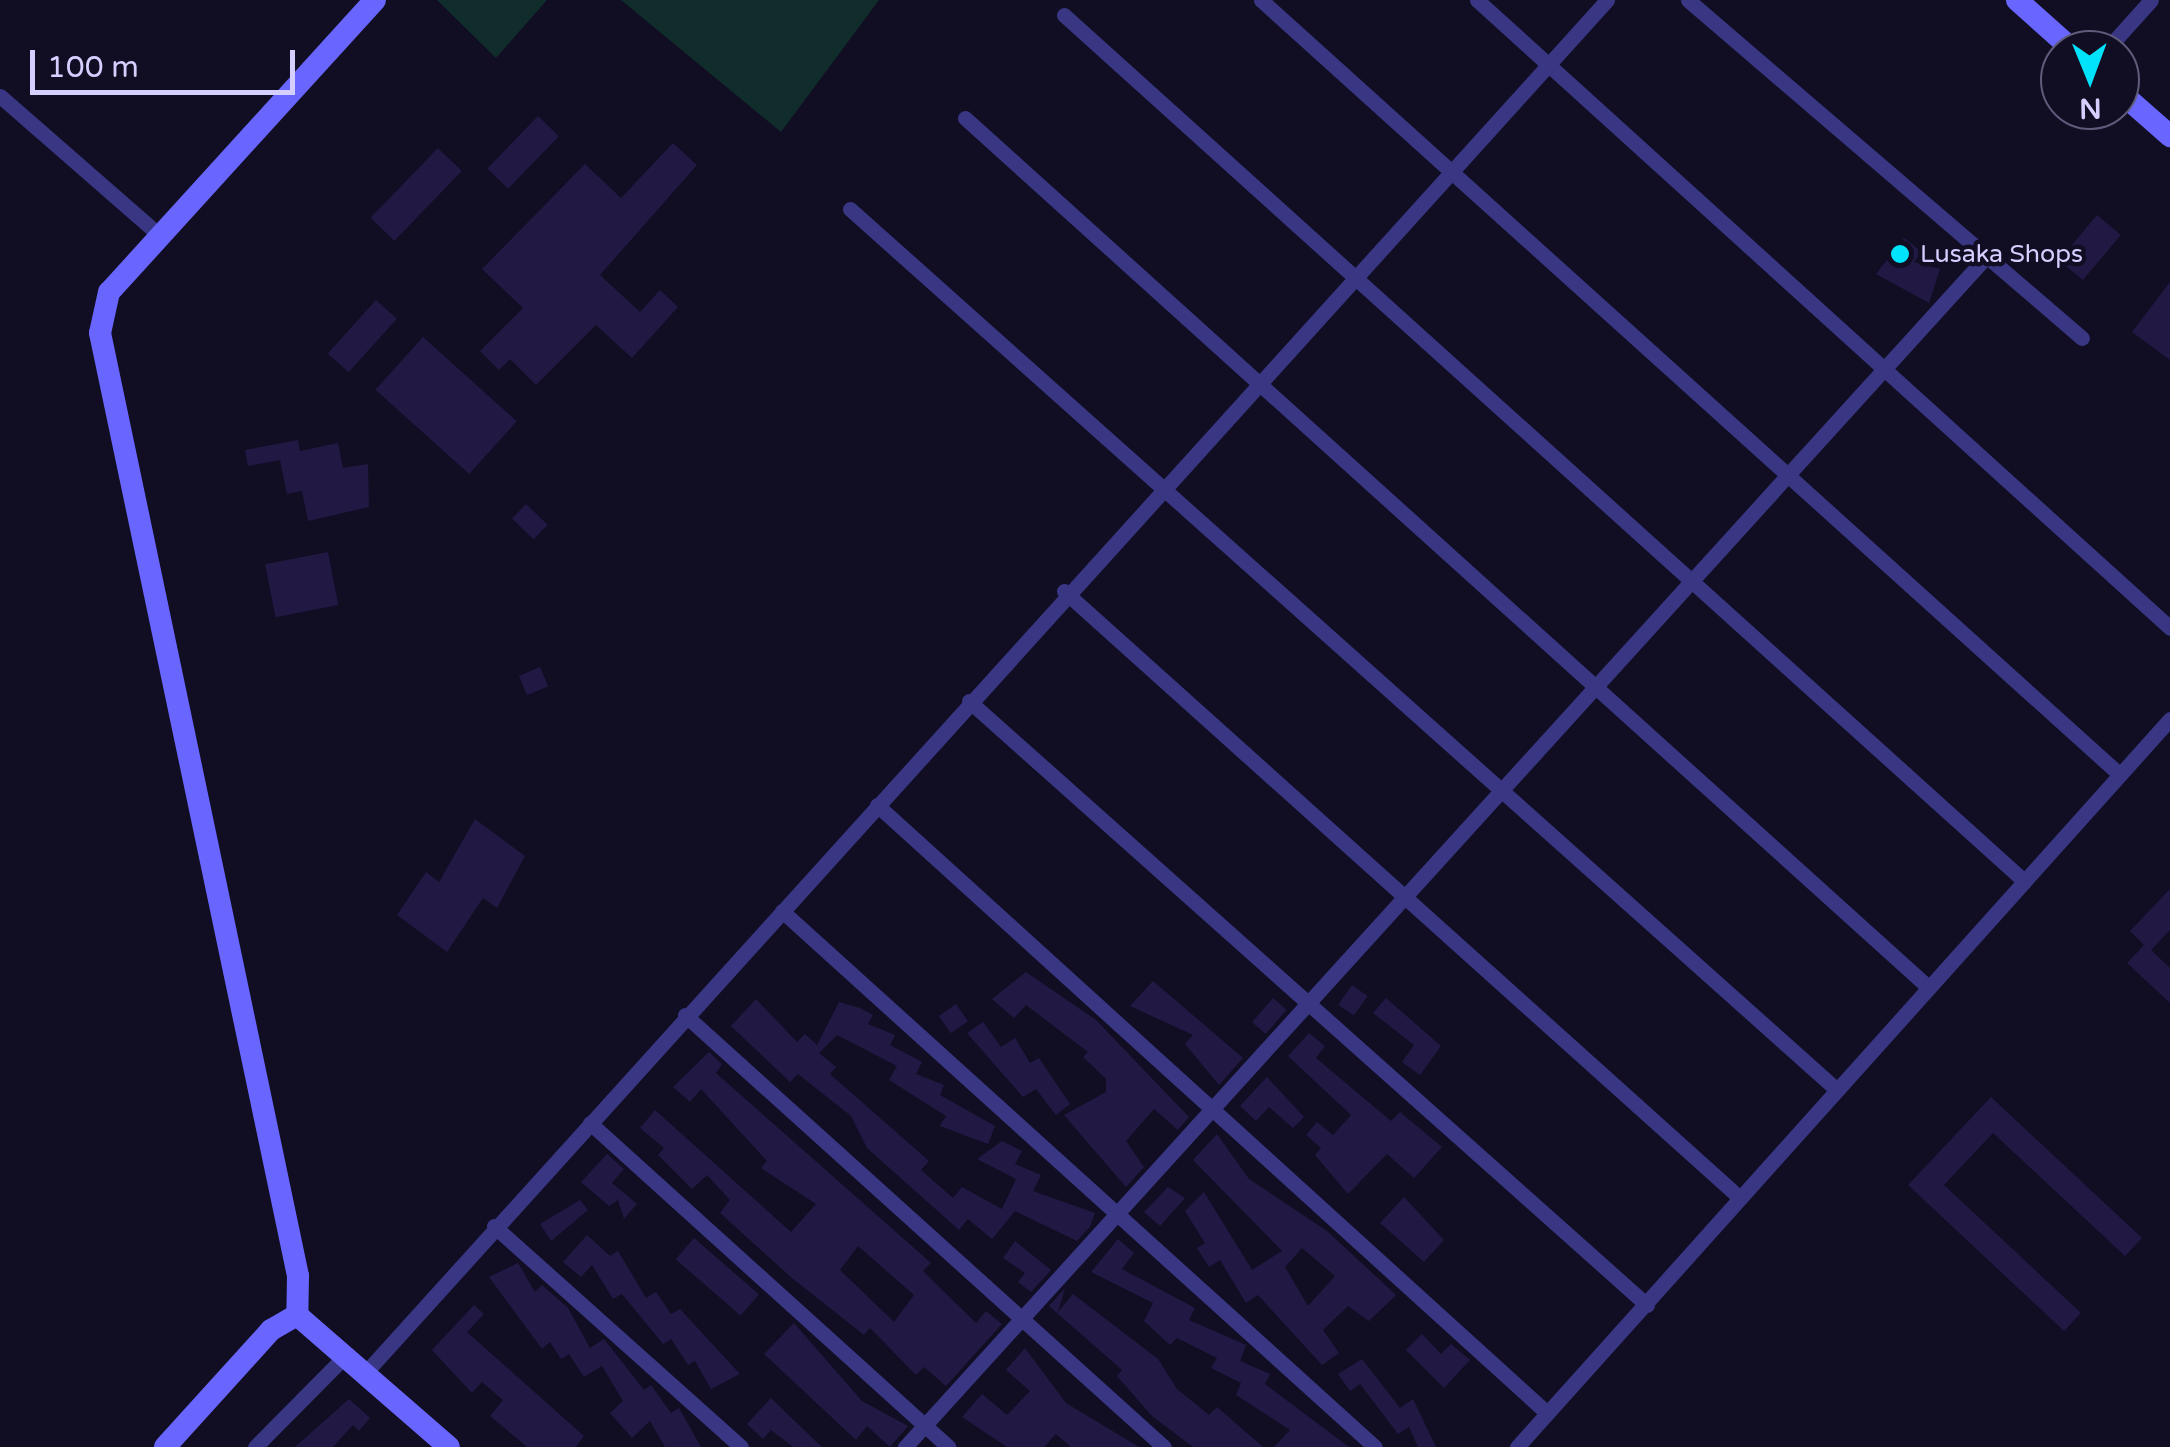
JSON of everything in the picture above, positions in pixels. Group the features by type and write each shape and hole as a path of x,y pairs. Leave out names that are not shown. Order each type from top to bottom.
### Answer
{"street":[{"path":"297,1315 298,1276 103,369 109,292 375,0"},
{"path":"1261,0 2119,774"},
{"path":"1477,0 2170,628"},
{"path":"366,1372 877,805 1064,591 1607,0"},
{"path":"1688,0 2082,338"},
{"path":"2017,0 2051,30"},
{"path":"2124,30 2151,0"},
{"path":"1064,15 2024,881"},
{"path":"0,96 158,234"},
{"path":"2140,110 2170,136"},
{"path":"966,118 1928,987"},
{"path":"850,208 1836,1089"},
{"path":"905,1447 1691,580 1784,472 1987,256"},
{"path":"1064,591 1406,894 1739,1197"},
{"path":"969,702 1647,1305"},
{"path":"1517,1447 2170,720"},
{"path":"877,805 1216,1105 1547,1412"},
{"path":"782,911 1375,1447"},
{"path":"686,1014 1164,1447"},
{"path":"590,1122 948,1447"},
{"path":"494,1226 741,1447"},
{"path":"297,1315 347,1354 449,1447"},
{"path":"164,1447 271,1330 297,1315"},
{"path":"255,1447 347,1354"}],"green space":[{"path":"437,0 547,0 496,58"},
{"path":"621,0 879,0 781,132"}],"building":[{"path":"538,116 559,136 508,189 487,169"},
{"path":"673,143 697,165 600,275 640,312 660,290 678,307 632,358 596,325 536,385 510,359 499,370 480,351 523,308 482,269 585,164 621,198"},
{"path":"438,148 462,171 394,241 371,218"},
{"path":"2097,215 2121,235 2083,280 2059,260"},
{"path":"1904,238 1922,252 1914,262 1940,269 1929,303 1876,274"},
{"path":"2170,282 2170,360 2132,332"},
{"path":"376,300 397,319 349,372 328,354"},
{"path":"423,337 517,421 469,474 375,390"},
{"path":"298,440 300,451 338,443 343,468 368,464 369,507 308,521 302,491 287,494 280,460 248,466 245,450"},
{"path":"526,504 548,525 534,539 512,518"},
{"path":"328,552 338,605 275,617 265,564"},
{"path":"540,667 548,686 527,695 519,676"},
{"path":"475,819 525,856 497,908 483,898 447,952 397,915 426,872 439,882"},
{"path":"2170,889 2170,930 2151,950 2170,968 2170,1003 2127,963 2144,945 2130,931"},
{"path":"1026,972 1096,1020 1189,1117 1178,1130 1154,1109 1126,1141 1144,1167 1126,1187 1064,1115 1106,1092 1106,1079 1083,1057 1088,1052 1026,1005 1014,1018 992,999"},
{"path":"1153,981 1243,1058 1219,1085 1185,1044 1193,1035 1130,1006"},
{"path":"1352,985 1368,996 1354,1016 1338,1005"},
{"path":"1273,998 1287,1010 1266,1034 1252,1022"},
{"path":"1386,998 1441,1046 1420,1075 1402,1062 1414,1045 1373,1013"},
{"path":"756,999 797,1042 805,1034 817,1045 839,1002 860,1008 873,1015 868,1024 895,1035 890,1045 922,1062 916,1074 944,1085 940,1095 995,1126 988,1144 940,1126 946,1116 889,1080 897,1066 837,1035 819,1053 836,1067 830,1074 929,1161 921,1170 953,1198 962,1187 1002,1209 1016,1179 977,1159 1002,1141 1022,1151 1015,1164 1041,1175 1033,1191 1095,1213 1090,1227 1077,1241 1015,1211 992,1239 968,1219 959,1230 867,1148 851,1116 798,1074 790,1082 731,1026"},
{"path":"956,1004 968,1021 951,1033 939,1016"},
{"path":"983,1022 1001,1047 1015,1038 1030,1063 1039,1058 1070,1104 1056,1115 1036,1089 1023,1097 967,1033"},
{"path":"1309,1033 1325,1046 1316,1058 1391,1121 1400,1112 1442,1147 1414,1178 1387,1154 1348,1194 1315,1155 1321,1148 1306,1135 1317,1122 1333,1135 1351,1115 1288,1056"},
{"path":"709,1052 722,1064 716,1073 931,1263 923,1271 976,1323 986,1311 1002,1324 946,1386 924,1367 916,1375 870,1328 864,1335 792,1278 720,1213 730,1200 707,1175 692,1189 658,1155 664,1148 640,1128 655,1110 791,1232 816,1204 761,1168 767,1161 701,1089 690,1102 673,1087","holes":["858,1246 914,1295 894,1322 840,1270"]},
{"path":"1267,1077 1304,1117 1293,1128 1269,1107 1256,1121 1240,1106"},
{"path":"1991,1097 2142,1238 2125,1256 1993,1133 1944,1185 2081,1313 2064,1331 1908,1185"},
{"path":"1217,1134 1249,1179 1327,1231 1396,1295 1369,1321 1348,1306 1323,1330 1339,1353 1322,1365 1258,1295 1246,1303 1220,1260 1209,1267 1197,1248 1205,1243 1185,1211 1204,1192 1252,1270 1282,1251 1193,1160","holes":["1302,1248 1335,1276 1308,1306 1285,1267"]},
{"path":"607,1154 624,1169 612,1183 637,1204 624,1219 618,1200 609,1206 581,1182"},
{"path":"1168,1187 1185,1198 1160,1226 1144,1212"},
{"path":"1404,1197 1444,1240 1424,1262 1380,1223"},
{"path":"580,1200 588,1210 551,1241 540,1224"},
{"path":"587,1235 610,1256 618,1251 646,1298 656,1292 671,1314 680,1309 740,1374 711,1389 695,1361 688,1365 671,1339 663,1344 622,1294 613,1299 592,1265 581,1277 563,1262"},
{"path":"694,1238 759,1294 741,1316 676,1259"},
{"path":"1118,1239 1134,1253 1122,1269 1195,1308 1189,1320 1246,1345 1240,1361 1270,1374 1265,1384 1349,1447 1274,1447 1290,1430 1236,1395 1241,1383 1211,1368 1217,1358 1177,1338 1170,1345 1144,1321 1153,1303 1091,1272"},
{"path":"1015,1241 1051,1270 1031,1292 1018,1282 1025,1273 1003,1258"},
{"path":"518,1263 535,1292 542,1285 568,1308 590,1348 604,1339 644,1390 651,1385 671,1413 679,1408 701,1447 665,1447 650,1421 632,1438 610,1413 623,1401 602,1366 584,1377 569,1354 561,1359 550,1342 542,1349 489,1277"},
{"path":"1065,1288 1058,1312 1073,1294 1158,1359 1177,1389 1209,1415 1217,1407 1263,1447 1193,1447 1152,1416 1117,1376 1122,1370 1049,1306"},
{"path":"474,1305 484,1314 467,1332 584,1436 576,1447 527,1447 490,1416 503,1400 482,1382 472,1393 432,1350"},
{"path":"794,1323 862,1401 908,1426 890,1447 867,1426 856,1440 764,1354"},
{"path":"1422,1334 1441,1354 1451,1344 1470,1360 1444,1388 1406,1350"},
{"path":"1025,1348 1066,1403 1139,1447 1071,1447 1056,1434 1044,1447 1007,1447 962,1417 982,1394 1007,1415 1030,1391 1006,1370"},
{"path":"1362,1359 1400,1408 1413,1399 1436,1447 1418,1447 1409,1427 1398,1434 1360,1384 1350,1391 1338,1374"},
{"path":"771,1398 822,1447 793,1447 771,1430 763,1439 747,1424"},
{"path":"349,1399 370,1418 359,1431 353,1425 333,1447 295,1447"}],"place":[{"name":"Lusaka Shops","path":"1900,254"}]}
